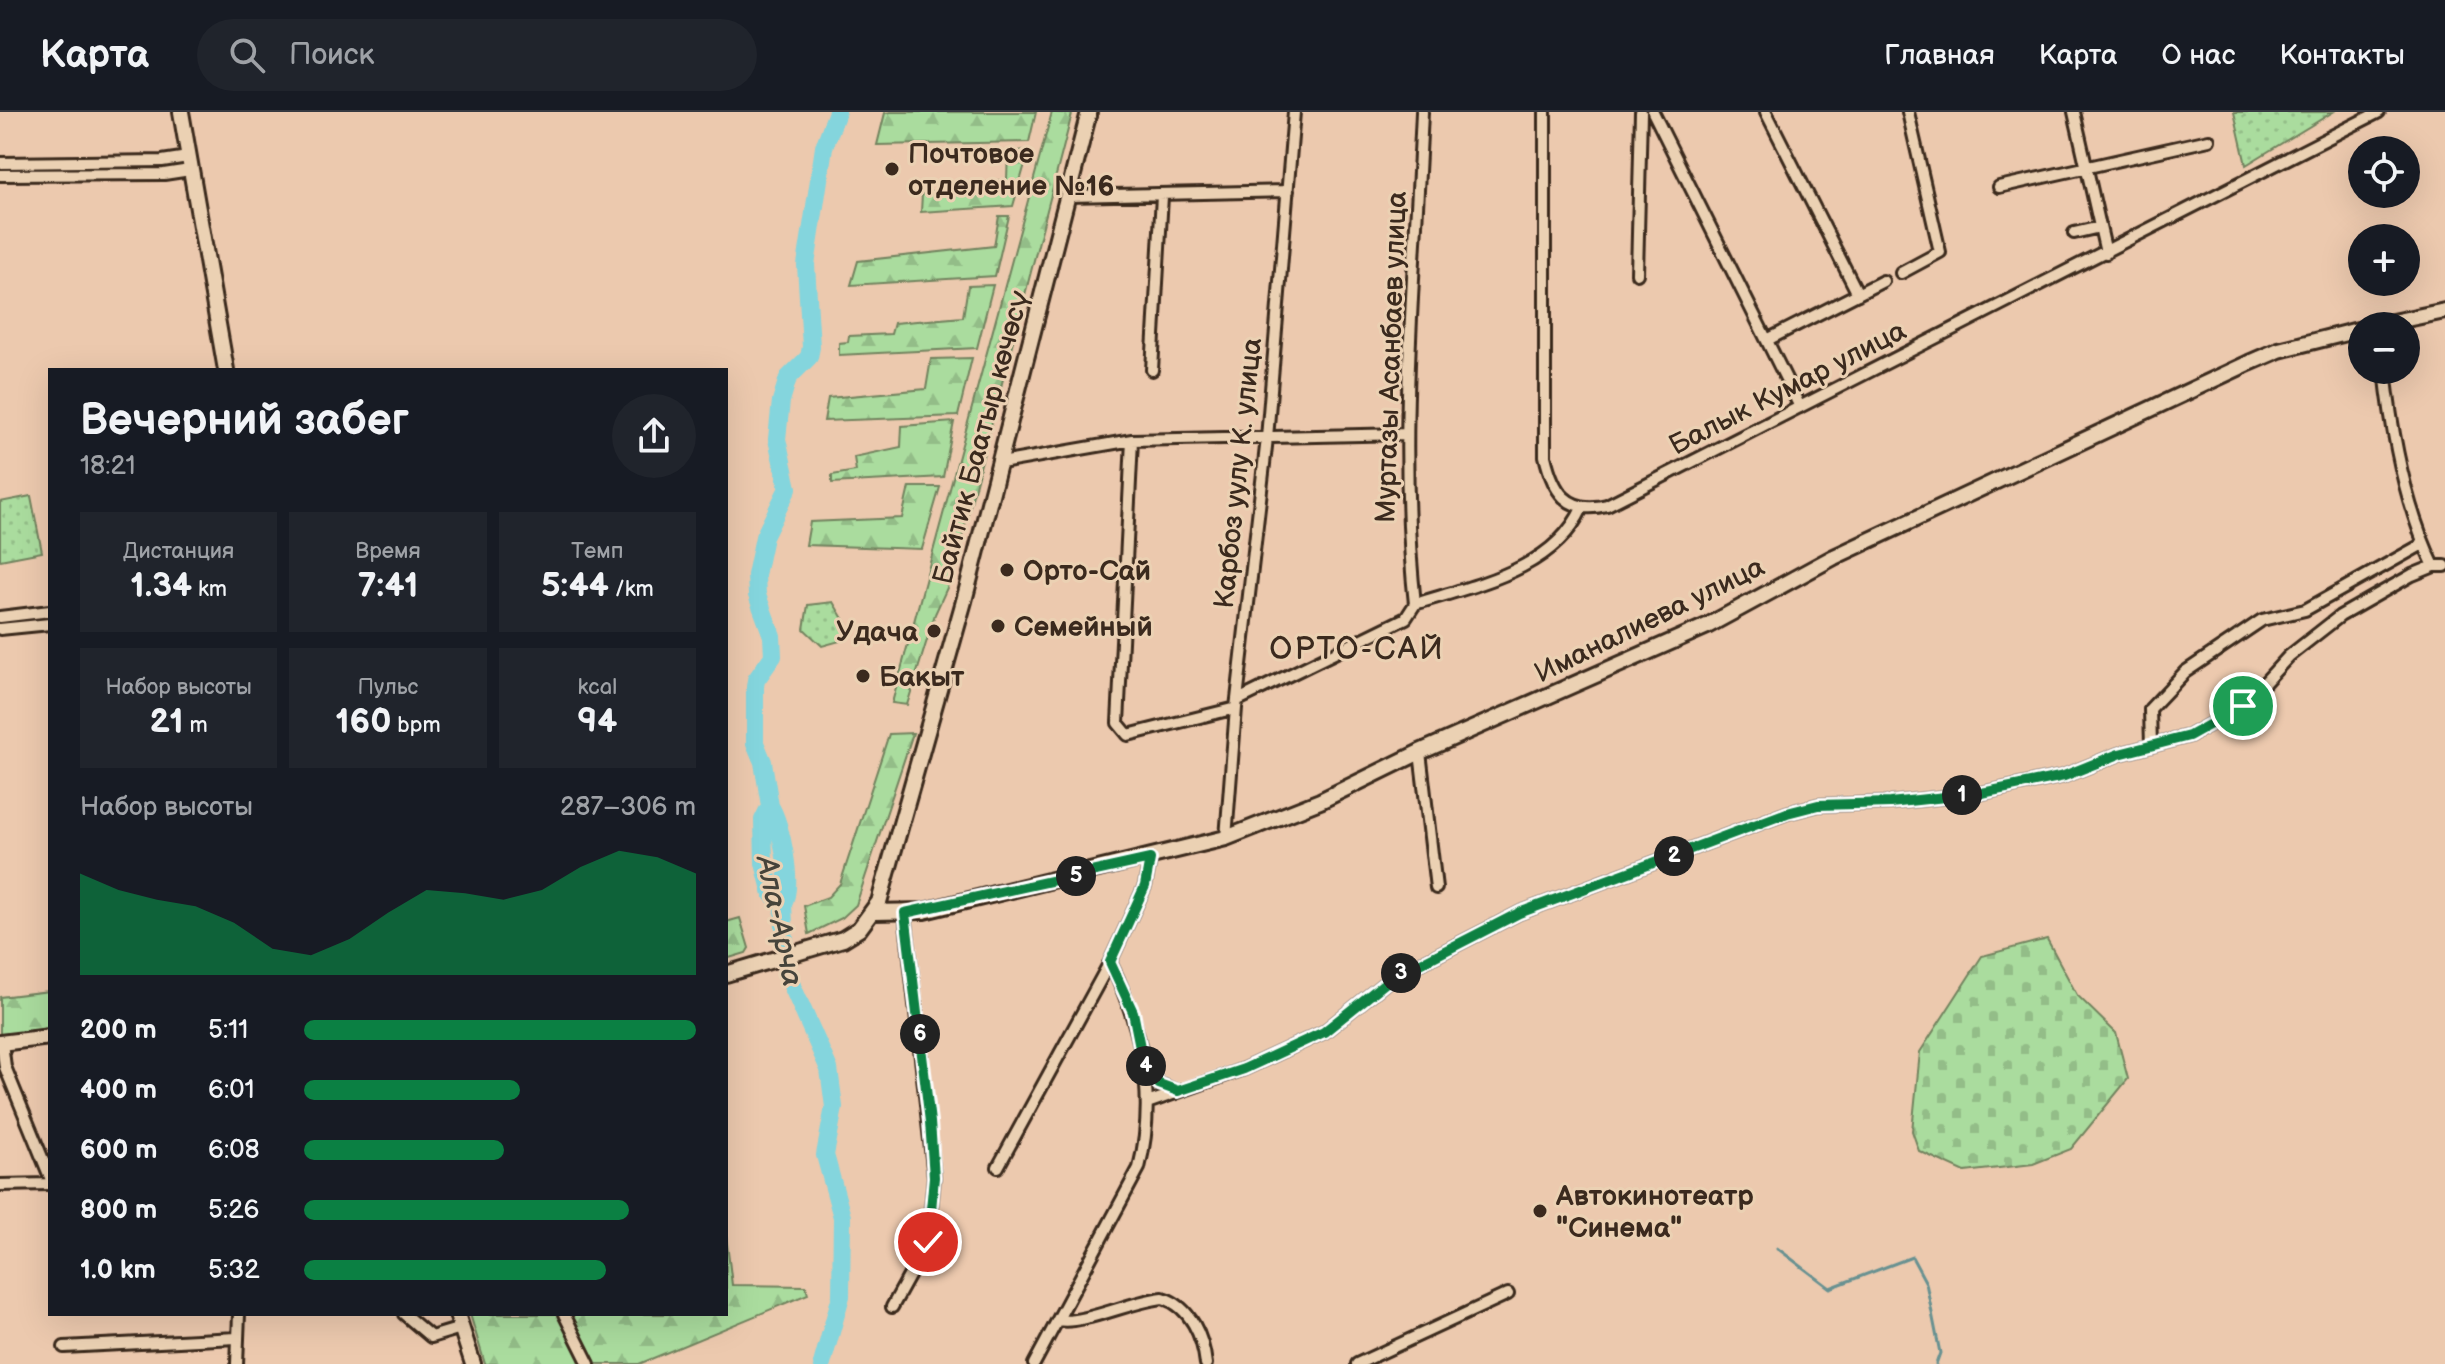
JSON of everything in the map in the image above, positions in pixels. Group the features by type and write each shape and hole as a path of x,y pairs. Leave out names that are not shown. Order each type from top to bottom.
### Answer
{"street":[{"path":"181,112 226,368"},
{"name":"Байтик Баатыр көчөсү","path":"874,912 890,867 1001,463 1089,112"},
{"name":"Карбоз уулу К. улица","path":"1226,838 1237,704 1267,438 1294,112"},
{"name":"Муртазы Асанбаев улица","path":"1415,604 1407,530 1406,434 1422,112"},
{"path":"1132,440 1118,723 1128,735 1237,704 1406,618 1415,604 1480,583 1548,554 1574,527 1582,508 1569,504 1554,488 1545,456 1545,112"},
{"path":"1637,274 1641,112"},
{"path":"1653,112 1800,407"},
{"path":"1766,112 1858,294"},
{"path":"1901,273 1940,252 1908,112"},
{"path":"2074,112 2106,253"},
{"name":"Балык Кумар улица","path":"1582,508 1607,505 2379,112"},
{"path":"1999,187 2209,140"},
{"path":"0,163 189,163"},
{"path":"0,175 164,174 189,163"},
{"path":"1069,196 1288,191"},
{"path":"1152,370 1162,196"},
{"path":"2074,233 2100,227"},
{"path":"1767,340 1883,281"},
{"path":"2420,316 2445,311"},
{"name":"Иманалиева улица","path":"874,912 905,913 942,907 1150,859 1226,838 1320,801 1420,752 1707,626 1834,557 2249,363 2279,350 2348,333"},
{"path":"1150,1102 1244,1069 1324,1032 1390,979 1519,913 1787,813 1818,805 1890,803 1982,793 2064,776 2189,736 2243,706 2289,656 2340,616 2439,566 2423,544 2390,419 2386,384"},
{"path":"1001,463 1132,440 1406,434"},
{"path":"2151,746 2150,709 2185,672 2262,620 2305,610 2423,544"},
{"path":"0,617 48,611"},
{"path":"0,629 48,624"},
{"path":"1420,752 1436,888"},
{"path":"998,1167 1110,962 1145,886 1150,859"},
{"path":"728,973 819,948 859,929 874,912"},
{"path":"892,1307 928,1242 934,1177 905,913"},
{"path":"1034,1364 1139,1168 1147,1136 1150,1102 1133,1012 1110,962"},
{"path":"48,1037 1,1043 5,1067 48,1172"},
{"path":"1143,1062 1159,1084 1178,1091"},
{"path":"0,1185 48,1184"},
{"path":"1357,1364 1508,1294"},
{"path":"1058,1320 1076,1322 1123,1305 1163,1298 1189,1315 1203,1346 1206,1364"},
{"path":"237,1364 239,1316"},
{"path":"406,1316 431,1337 459,1321 473,1364"},
{"path":"565,1316 589,1364"},
{"path":"64,1347 236,1338"}],"green space":[{"path":"1036,112 1029,142 877,145 885,113"},
{"path":"1052,112 1072,114 951,579 935,614 907,705 892,703"},
{"path":"2234,112 2333,112 2246,165"},
{"path":"1029,150 1013,206 921,212 922,194 1007,179 1008,152"},
{"path":"999,216 1009,216 995,276 851,285 858,261 994,246"},
{"path":"993,285 977,348 839,355 839,343 848,342 849,336 891,334 894,323 963,317 968,286"},
{"path":"972,358 958,416 824,421 828,398 926,389 931,359"},
{"path":"954,422 943,477 832,483 832,475 856,471 854,457 901,447 902,426"},
{"path":"909,487 940,487 922,549 806,545 810,522 902,518"},
{"path":"31,496 42,552 0,560 0,502"},
{"path":"833,602 848,627 840,641 822,646 804,629 808,605"},
{"path":"913,733 856,905 842,918 809,934 804,906 828,897 840,884 889,734"},
{"path":"740,918 749,948 746,953 728,958 728,921"},
{"path":"2047,939 2077,995 2116,1033 2128,1079 2071,1149 2033,1164 1965,1172 1919,1151 1912,1131 1920,1052 1982,956"},
{"path":"48,991 48,1028 0,1035 0,997"},
{"path":"728,1252 732,1285 806,1286 808,1294 639,1364 485,1364 471,1316 728,1316"}],"waterway":[{"name":"Ала-Арча","path":"822,1364 841,1296 842,1217 825,1155 834,1107 829,1069 786,972 783,903 772,894 764,863 763,820 770,806 763,762 755,743 755,687 756,680 773,656 772,636 757,595 756,575 764,537 788,488 777,439 781,401 788,378 809,357 811,347 806,265 824,147 837,112"},
{"path":"770,806 785,854 787,883 783,903"},
{"path":"1777,1248 1830,1288 1912,1257 1926,1283 1940,1353 1936,1364"}],"place":[{"name":"Почтовое отделение №16","path":"892,169"},
{"name":"Орто-Сай","path":"1007,570"},
{"name":"Семейный","path":"998,626"},
{"name":"Удача","path":"934,631"},
{"name":"Бакыт","path":"863,676"},
{"name":"Автокинотеатр \"Синема\"","path":"1540,1211"}],"district":[{"name":"ОРТО-САЙ","path":"1357,648"}],"route":[{"path":"928,1242 934,1177 905,913 1150,859 1145,886 1110,962 1133,1012 1143,1062 1159,1084 1168,1090 1178,1091 1244,1069 1324,1032 1390,979 1519,913 1787,813 1818,805 1890,803 1982,793 2064,776 2119,754 2189,736 2243,706"}]}
